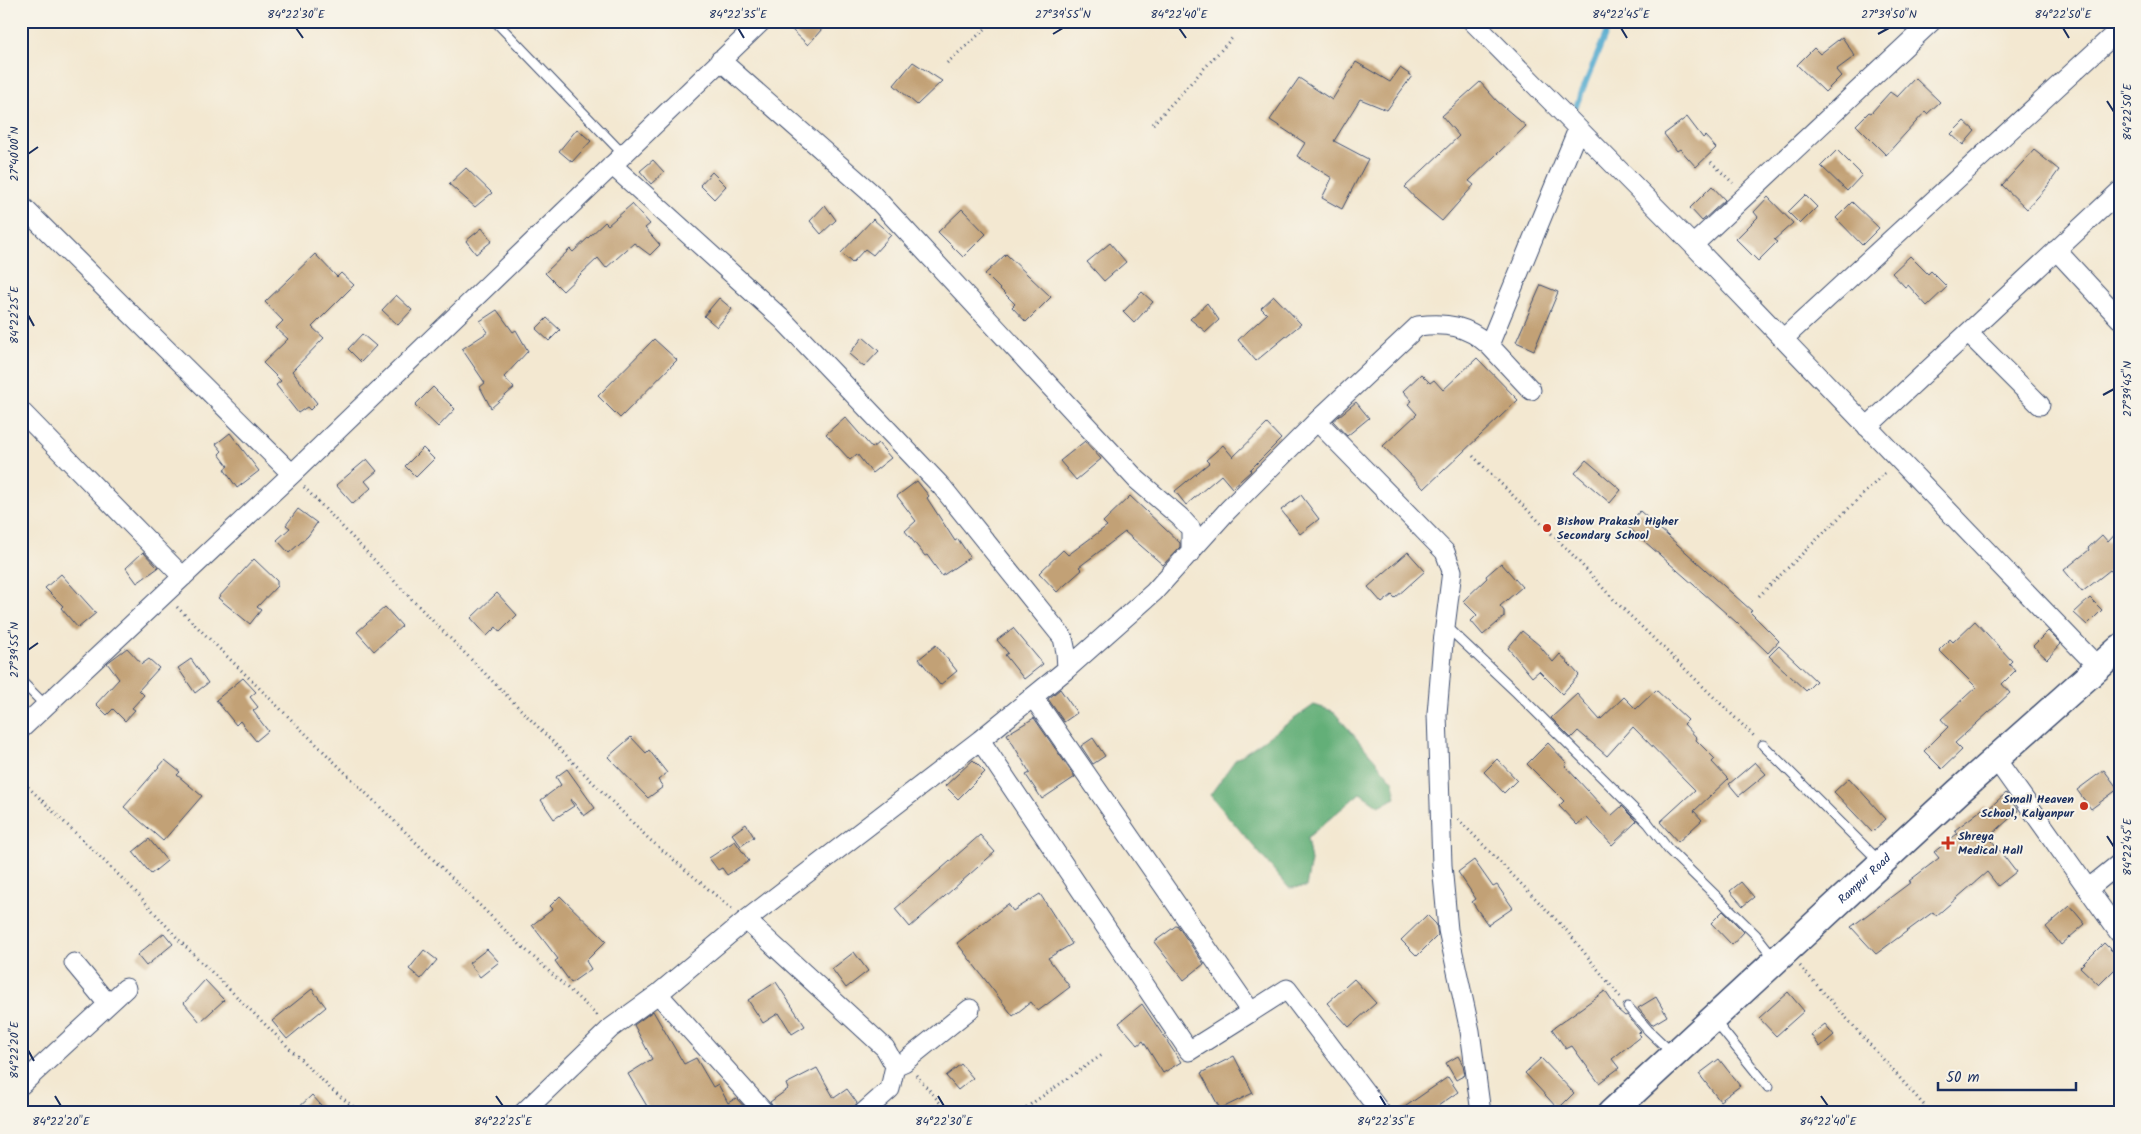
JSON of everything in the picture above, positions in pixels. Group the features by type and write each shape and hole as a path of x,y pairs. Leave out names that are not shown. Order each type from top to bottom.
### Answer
{"main road":[{"name":"Rampur Road","path":"1612,1113 1995,758 2120,648"}],"street":[{"path":"1472,21 1693,245 2098,667"},
{"path":"1693,245 1932,21"},
{"path":"21,729 292,474 617,160 720,60 748,25"},
{"path":"1783,339 2120,29"},
{"path":"720,60 871,192 1137,480 1175,512 1191,529 1191,552"},
{"path":"1489,345 1578,129"},
{"path":"617,160 783,320 942,487 1063,638 1067,669"},
{"path":"1868,428 2120,191"},
{"path":"21,206 292,474"},
{"path":"2056,250 2120,319"},
{"path":"523,1113 611,1028 658,994 746,920 980,740 1067,669 1154,592 1228,510 1317,421 1418,326 1440,323 1475,333 1489,345 1531,390"},
{"path":"1968,333 2040,406"},
{"path":"21,411 183,577"},
{"path":"1317,421 1446,552 1452,571 1437,714 1442,865 1448,930 1470,1031 1481,1113"},
{"path":"1175,512 1198,520 1228,510"},
{"path":"1033,697 1251,1012"},
{"path":"980,740 1189,1051 1287,989 1381,1113"},
{"path":"1995,758 2120,934"},
{"path":"2088,888 2120,863"},
{"path":"746,920 885,1048 899,1064"},
{"path":"74,963 108,1004"},
{"path":"21,1085 126,988"},
{"path":"658,994 765,1113"},
{"path":"863,1113 890,1089 899,1064 970,1009"}],"lane":[{"path":"495,21 617,160"},
{"path":"1445,625 1517,693 1648,823 1668,850 1756,935 1781,956"},
{"path":"21,680 46,706"},
{"path":"1763,745 1881,863"},
{"path":"1628,1007 1674,1055"},
{"path":"1713,1018 1768,1087"}],"path":[{"path":"947,63 994,21"},
{"path":"1153,124 1234,36"},
{"path":"1711,162 1746,196"},
{"path":"1473,456 1569,551 1616,602 1763,745"},
{"path":"1759,596 1898,460"},
{"path":"292,474 427,615 649,839 746,920"},
{"path":"164,594 508,934 611,1028"},
{"path":"21,780 135,892 180,941 331,1088 360,1113"},
{"path":"1440,801 1567,931 1628,1007"},
{"path":"1781,956 1931,1113"},
{"path":"1018,1113 1102,1055"},
{"path":"899,1064 949,1113"}],"green space":[{"path":"1314,705 1333,711 1394,782 1396,798 1379,806 1360,793 1307,838 1311,861 1306,887 1289,888 1210,795 1235,760"}],"building":[{"path":"798,21 813,21 822,29 808,45 791,29"},
{"path":"1842,37 1855,56 1836,70 1841,76 1825,92 1797,65 1814,48 1820,54"},
{"path":"913,62 942,81 917,105 894,85"},
{"path":"1356,62 1390,82 1400,68 1412,76 1387,110 1360,99 1334,141 1368,159 1342,209 1322,198 1332,178 1297,156 1305,143 1270,120 1299,78 1332,100"},
{"path":"1915,78 1940,102 1927,114 1925,112 1886,155 1856,125 1869,112 1871,113 1890,92 1897,97"},
{"path":"1480,82 1497,101 1526,126 1469,181 1474,185 1442,221 1418,201 1405,187 1459,136 1442,116"},
{"path":"1687,117 1703,138 1705,136 1716,148 1696,167 1680,149 1677,151 1664,134"},
{"path":"1964,121 1975,131 1963,145 1951,134"},
{"path":"577,129 591,141 572,162 559,151"},
{"path":"1837,150 1862,175 1847,191 1821,166"},
{"path":"2034,150 2059,170 2027,209 2002,185"},
{"path":"653,160 664,172 651,184 640,171"},
{"path":"466,168 492,193 475,207 449,184"},
{"path":"712,172 726,186 714,199 700,185"},
{"path":"1712,186 1725,200 1702,221 1690,208"},
{"path":"1805,195 1817,207 1800,224 1788,212"},
{"path":"1768,197 1793,223 1774,240 1777,242 1758,261 1736,239 1758,217 1754,212"},
{"path":"1852,202 1879,228 1862,245 1836,218"},
{"path":"632,204 650,224 645,228 660,245 650,255 634,243 606,268 598,258 563,291 545,273 570,249 573,252 605,222 608,225"},
{"path":"825,205 836,220 821,234 810,221"},
{"path":"962,209 986,234 963,257 938,232"},
{"path":"873,219 891,235 873,255 865,249 852,263 841,253"},
{"path":"482,228 492,241 476,254 466,241"},
{"path":"1110,243 1126,262 1104,281 1087,262"},
{"path":"315,254 337,277 341,273 354,285 312,327 324,338 292,371 317,403 310,410 307,407 298,413 276,385 281,381 263,363 288,339 276,328 283,321 265,302"},
{"path":"1006,254 1051,297 1026,322 1012,307 1015,304 985,274"},
{"path":"1910,256 1928,274 1931,271 1947,287 1927,306 1908,285 1905,287 1892,273"},
{"path":"1541,285 1558,292 1534,350 1516,342"},
{"path":"1142,292 1153,302 1134,323 1123,312"},
{"path":"396,295 412,310 398,325 382,310"},
{"path":"1274,296 1301,324 1256,361 1238,340 1267,314 1261,308"},
{"path":"719,298 732,309 717,327 704,316"},
{"path":"1207,303 1219,320 1206,332 1190,319"},
{"path":"497,310 513,332 516,330 528,351 504,377 514,388 491,408 480,387 485,383 462,349 488,332 480,321"},
{"path":"547,318 560,330 549,341 536,329"},
{"path":"362,334 376,346 361,362 348,349"},
{"path":"863,337 879,351 864,367 849,354"},
{"path":"654,339 677,360 620,418 598,396"},
{"path":"1477,358 1518,400 1424,489 1383,446 1417,414 1408,404 1412,401 1403,391 1421,374 1430,383 1434,380 1443,390"},
{"path":"433,387 455,409 438,427 415,405"},
{"path":"1356,402 1369,418 1347,436 1333,421"},
{"path":"845,417 872,448 878,443 891,458 872,473 857,454 850,460 826,434"},
{"path":"1267,424 1281,439 1251,471 1232,488 1221,475 1186,505 1175,491 1209,463 1206,460 1223,445 1233,457"},
{"path":"230,433 259,471 237,488 224,469 228,466 219,454 222,451 216,444"},
{"path":"1085,441 1101,459 1076,480 1060,461"},
{"path":"423,448 434,459 416,477 405,466"},
{"path":"367,459 377,471 365,481 371,488 353,504 336,485"},
{"path":"1586,460 1621,490 1610,503 1575,473"},
{"path":"917,481 929,496 927,498 955,541 958,539 970,557 942,576 927,555 925,556 905,531 916,521 897,496"},
{"path":"1301,495 1319,519 1300,534 1281,510"},
{"path":"1130,496 1180,543 1180,547 1163,565 1125,532 1079,567 1082,570 1057,592 1039,573 1063,550 1068,555 1107,526 1103,522"},
{"path":"298,509 317,523 308,536 289,553 277,540 290,528 286,525"},
{"path":"1640,511 1752,611 1750,612 1779,641 1768,653 1736,622 1627,526"},
{"path":"2120,529 2120,580 2110,570 2082,592 2064,570 2089,550 2088,548 2102,535 2108,542"},
{"path":"143,552 158,568 137,583 126,568"},
{"path":"1408,552 1425,571 1395,598 1392,595 1382,603 1368,587"},
{"path":"254,559 277,581 277,586 257,607 261,610 250,624 218,598"},
{"path":"1501,563 1522,587 1500,606 1504,611 1504,617 1483,635 1471,621 1477,615 1463,601"},
{"path":"61,574 96,613 78,628 61,608 63,606 45,588"},
{"path":"497,593 517,615 500,632 496,627 487,636 471,618"},
{"path":"2090,598 2102,610 2087,625 2074,613"},
{"path":"385,607 402,626 374,651 357,632"},
{"path":"1975,621 2012,661 2009,664 2015,671 2002,684 2010,693 1955,743 1962,750 1942,769 1924,751 1948,727 1941,719 1976,687 1939,650 1950,639 1953,642"},
{"path":"1013,628 1043,664 1024,679 1005,655 1008,653 997,640"},
{"path":"1522,631 1539,645 1553,662 1560,654 1579,675 1562,694 1539,671 1532,677 1508,648"},
{"path":"2048,631 2061,644 2047,659 2033,646"},
{"path":"936,645 957,671 940,685 919,659"},
{"path":"1779,646 1816,681 1806,691 1769,656"},
{"path":"127,648 142,664 149,659 159,668 139,690 144,695 132,708 135,710 125,721 113,709 107,715 96,704 119,679 107,663"},
{"path":"191,659 208,683 195,693 178,668"},
{"path":"243,678 256,692 250,697 258,707 253,711 268,731 256,741 240,721 236,725 216,700"},
{"path":"1060,689 1077,713 1064,722 1048,699"},
{"path":"1656,690 1688,720 1684,724 1697,738 1696,740 1715,759 1712,762 1728,779 1694,811 1702,820 1678,842 1660,822 1695,790 1633,727 1607,756 1578,731 1571,738 1551,718 1577,694 1600,720 1624,697 1636,709"},
{"path":"1034,718 1075,777 1042,799 1026,775 1030,773 1007,734"},
{"path":"631,737 646,753 649,750 667,773 658,780 663,787 648,798 608,757"},
{"path":"1093,738 1105,756 1093,764 1081,746"},
{"path":"1548,743 1567,763 1565,766 1611,816 1622,806 1637,821 1612,845 1586,817 1577,825 1559,806 1564,801 1527,764"},
{"path":"1497,759 1517,780 1504,793 1484,772"},
{"path":"165,760 180,772 177,775 202,796 163,841 124,807"},
{"path":"973,760 985,772 958,799 945,786"},
{"path":"1755,762 1766,774 1739,796 1729,784"},
{"path":"567,769 595,808 584,816 571,799 574,806 554,819 541,800 561,785 556,777"},
{"path":"2104,770 2118,789 2091,809 2077,790"},
{"path":"1849,778 1886,819 1872,832 1834,792"},
{"path":"2006,793 2018,811 1989,837 2016,872 1998,886 1987,872 1936,916 1933,912 1876,954 1851,927 1911,882 1909,881 1939,858 1934,852 1957,834 1955,830 1985,807 1987,810"},
{"path":"746,824 754,837 741,846 732,834"},
{"path":"980,835 995,852 910,927 895,909"},
{"path":"149,839 167,861 151,874 133,852"},
{"path":"735,841 749,861 727,875 722,868 718,870 709,858"},
{"path":"1474,860 1493,887 1497,885 1513,908 1488,925 1472,902 1476,899 1458,872"},
{"path":"1741,882 1754,897 1743,906 1730,891"},
{"path":"1040,894 1072,944 1048,958 1070,987 1038,1011 1031,1002 1013,1016 957,943 1008,904 1013,911"},
{"path":"560,896 606,941 586,961 591,969 571,983 555,961 558,959 532,925 553,909 550,906"},
{"path":"2070,906 2085,924 2061,945 2046,927"},
{"path":"1723,911 1744,932 1732,945 1711,923"},
{"path":"1427,915 1436,924 1438,935 1417,956 1401,940"},
{"path":"1177,925 1204,964 1184,980 1154,942"},
{"path":"164,933 173,944 146,966 137,955"},
{"path":"2104,943 2120,959 2120,964 2099,985 2080,967"},
{"path":"487,949 499,962 480,977 469,963"},
{"path":"424,950 437,960 421,979 409,969"},
{"path":"854,952 868,971 846,988 832,969"},
{"path":"1354,979 1376,1003 1349,1027 1327,1003"},
{"path":"205,980 224,1000 200,1022 184,1003"},
{"path":"776,982 805,1026 792,1034 779,1013 763,1023 748,1000"},
{"path":"312,989 326,1007 287,1039 272,1021"},
{"path":"1605,991 1618,1010 1625,1016 1627,1015 1641,1032 1638,1033 1641,1036 1612,1059 1619,1068 1599,1083 1572,1046 1566,1049 1552,1029"},
{"path":"1788,992 1804,1011 1776,1036 1759,1018"},
{"path":"1656,997 1667,1016 1652,1025 1638,1008"},
{"path":"1142,1004 1181,1062 1163,1073 1143,1041 1138,1045 1119,1023"},
{"path":"653,1011 684,1064 696,1058 713,1087 718,1084 728,1103 736,1098 750,1113 651,1113 628,1074 652,1059 634,1025"},
{"path":"1825,1024 1834,1035 1820,1047 1811,1035"},
{"path":"1234,1056 1253,1093 1220,1109 1201,1073"},
{"path":"1458,1056 1463,1065 1465,1075 1456,1080 1446,1063"},
{"path":"1541,1058 1574,1093 1558,1109 1525,1073"},
{"path":"1719,1059 1740,1086 1720,1101 1699,1074"},
{"path":"961,1064 973,1078 958,1090 946,1076"},
{"path":"817,1068 834,1098 847,1089 857,1103 852,1110 849,1113 776,1113 770,1102 788,1089 786,1084"},
{"path":"1448,1077 1458,1092 1428,1113 1396,1113"},
{"path":"312,1095 328,1113 293,1113"}],"waterway":[{"path":"1576,106 1611,21"}],"place":[{"name":"Bishow Prakash Higher Secondary School","path":"1547,528"},
{"name":"Small Heaven School, Kalyanpur","path":"2084,806"},
{"name":"Shreya Medical Hall","path":"1948,843"}]}
